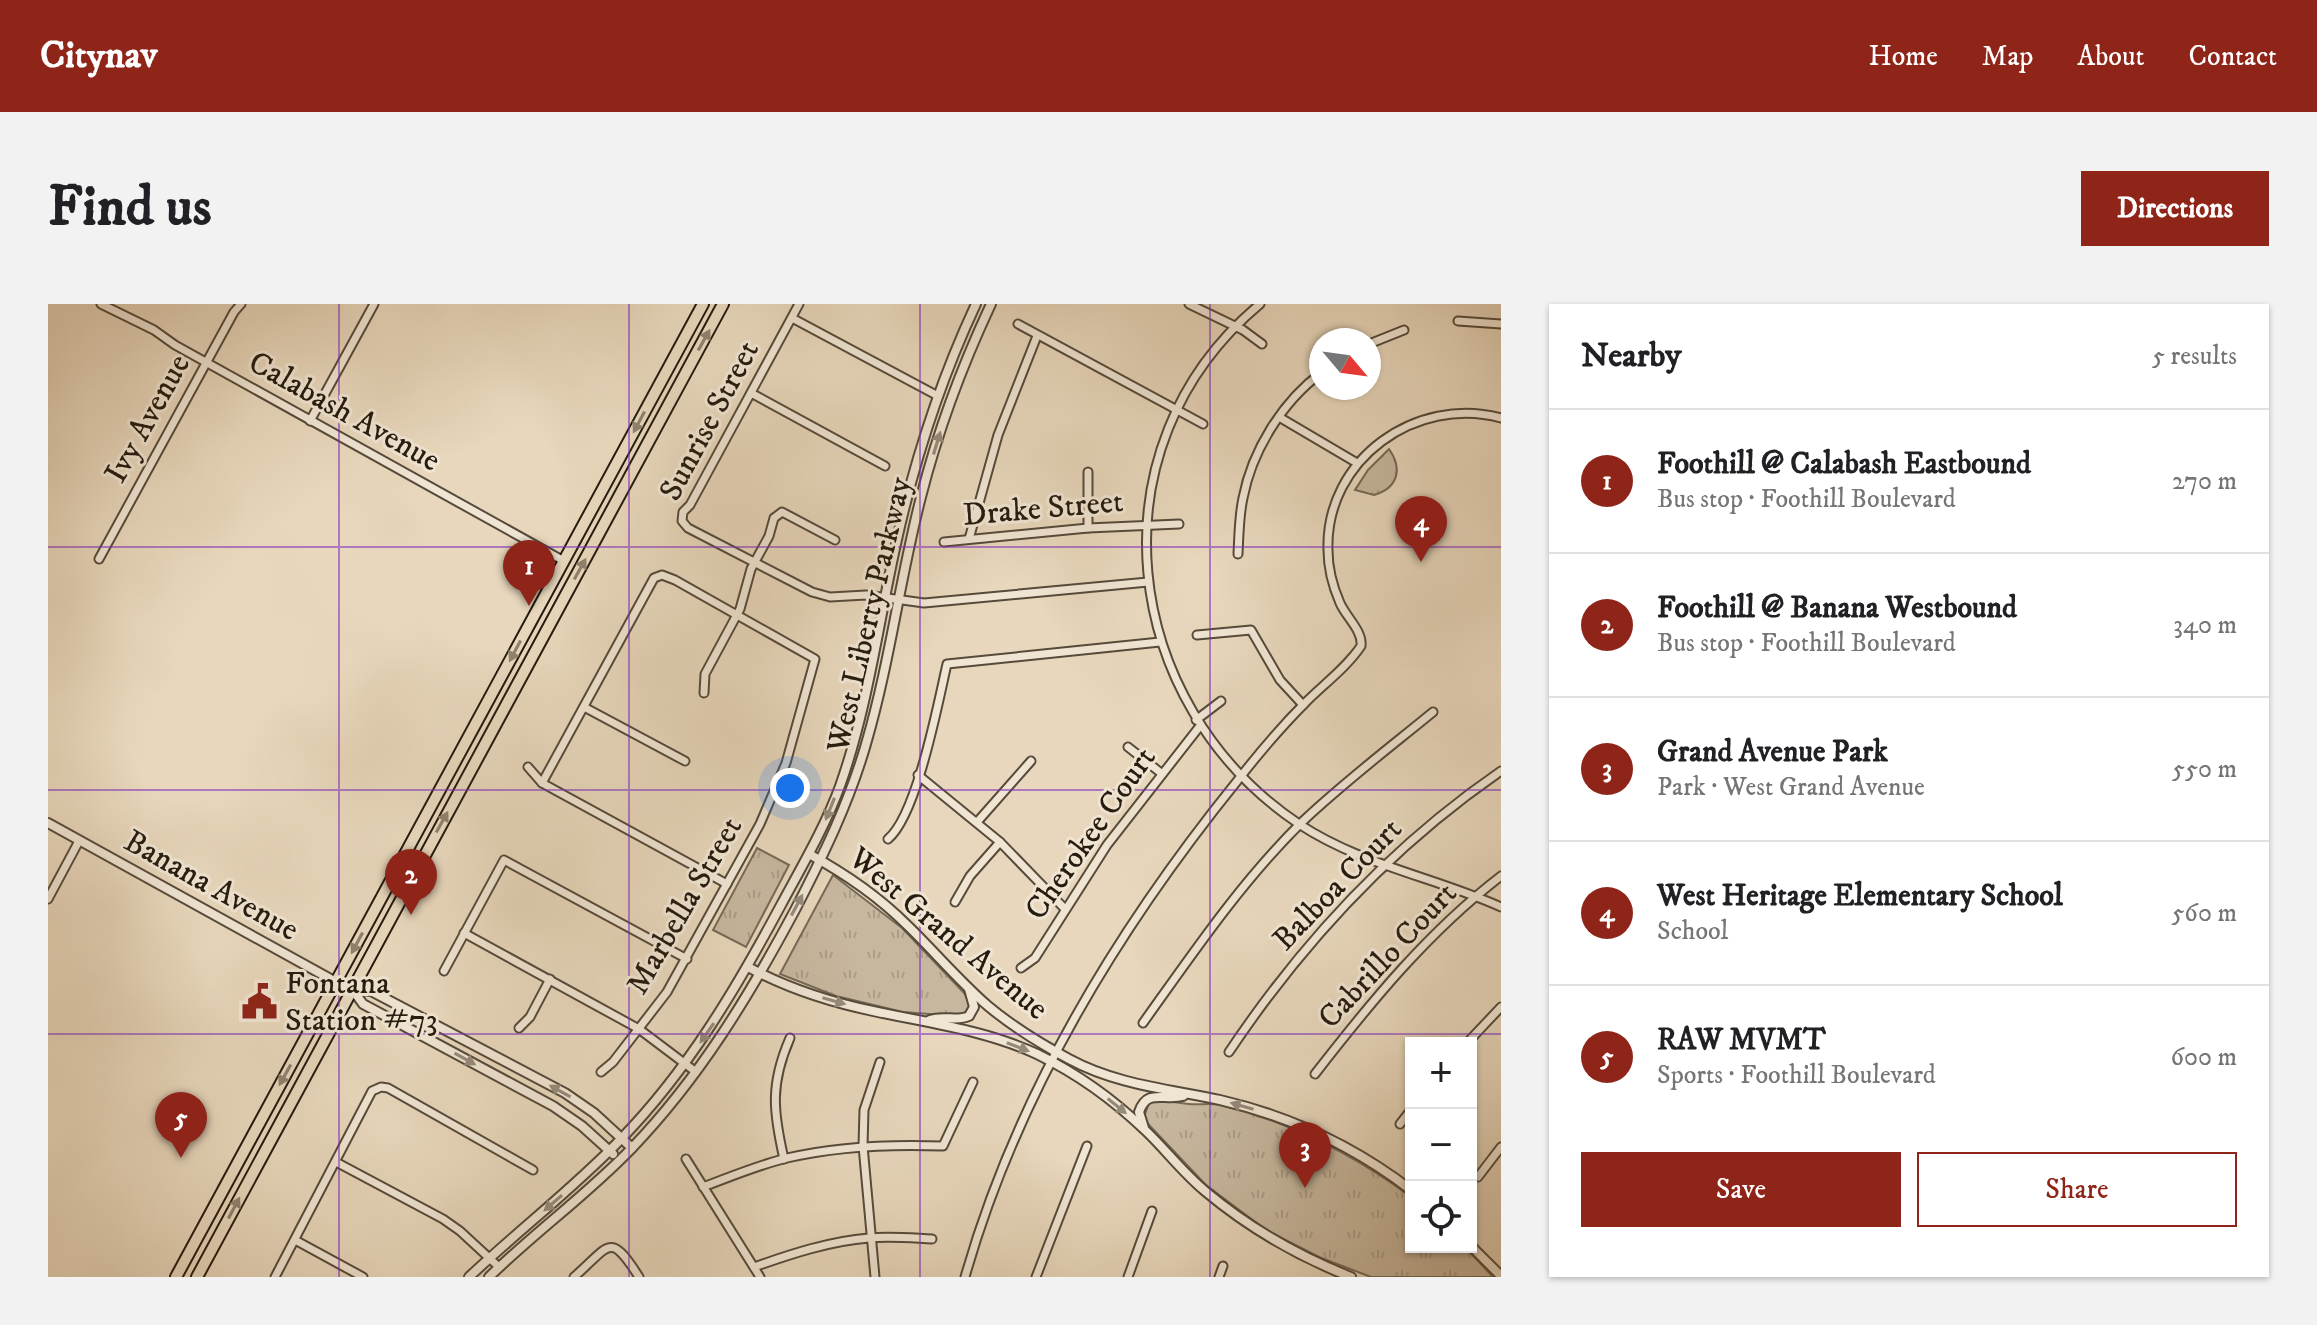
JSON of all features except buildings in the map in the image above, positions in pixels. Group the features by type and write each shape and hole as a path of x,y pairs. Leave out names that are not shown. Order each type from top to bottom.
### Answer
{"main road":[{"path":"176,1277 703,304"},
{"path":"197,1277 723,304"}],"street":[{"name":"Calabash Avenue","path":"101,304 154,330 310,421 564,561"},
{"name":"Ivy Avenue","path":"99,559 241,304"},
{"path":"310,421 374,304"},
{"name":"Sunrise Street","path":"799,304 690,505 683,512 682,521 688,528 812,592 830,597 866,595 924,603 1148,582"},
{"name":"West Liberty Parkway","path":"469,1277 610,1150 685,1063 748,967 809,854 840,786 869,681 909,486 938,396 976,304"},
{"name":"West Liberty Parkway","path":"489,1277 620,1160 696,1072 761,974 821,860 845,807 866,745 921,494 938,436 963,366 991,304"},
{"path":"1189,304 1262,344"},
{"path":"1260,304 1205,362 1176,410 1158,457 1146,524 1148,582 1160,642 1176,682 1198,723 1241,776 1300,825 1383,866 1476,895 1501,907"},
{"path":"792,318 938,396"},
{"path":"1458,321 1501,324"},
{"path":"1018,324 1203,424"},
{"path":"1381,339 1404,330"},
{"path":"969,539 998,435 1037,336"},
{"path":"1238,554 1243,498 1249,477 1264,441 1279,417 1293,397 1309,383"},
{"path":"751,393 885,466"},
{"path":"965,1277 1003,1166 1057,1052 1111,955 1182,851 1241,776 1303,705 1359,650 1362,643 1338,600 1328,550 1330,523 1339,495 1357,463 1381,440 1405,425 1426,417 1473,413 1501,418"},
{"path":"1279,417 1357,463"},
{"path":"1088,472 1088,528"},
{"path":"704,693 705,674 736,616 774,518 782,512 835,540"},
{"name":"Drake Street","path":"944,542 1088,528 1179,524"},
{"path":"542,783 654,578 662,575 675,580 736,616"},
{"name":"Marbella Street","path":"601,1072 639,1029 687,959 774,794 796,732 815,659 736,616"},
{"path":"1197,635 1251,630 1280,680 1303,705"},
{"path":"888,839 899,826 918,775 947,664 1160,642"},
{"name":"Cherokee Court","path":"1021,968 1035,958 1107,845 1198,723 1221,701"},
{"path":"584,707 685,761"},
{"path":"1143,1023 1222,912 1300,825 1433,712"},
{"path":"1128,747 1161,773"},
{"path":"978,821 1031,761"},
{"path":"528,767 542,783 727,884"},
{"name":"Balboa Court","path":"1229,1052 1301,953 1383,866 1501,771"},
{"path":"918,775 978,821 1065,909"},
{"name":"Banana Avenue","path":"48,823 336,982 352,989 371,991 565,1093 594,1113 632,1148"},
{"path":"48,899 79,841"},
{"path":"955,902 970,876 1000,842"},
{"name":"West Grand Avenue","path":"809,854 851,879 891,910 968,988 1011,1023 1057,1052 1113,1078 1244,1106 1314,1132 1372,1162 1405,1186"},
{"path":"444,971 504,860 687,959"},
{"name":"Cabrillo Court","path":"1315,1074 1374,998 1421,947 1501,876"},
{"path":"464,933 639,1029 696,1072"},
{"path":"748,967 807,993 853,1007 982,1034 1037,1054 1109,1100 1145,1130 1202,1189 1240,1219 1283,1246 1351,1277"},
{"path":"519,1028 530,1017 550,979"},
{"path":"929,1021 939,1017 963,1020 969,1016 974,1007 968,988"},
{"name":"Banana Avenue","path":"352,989 363,1004 568,1115 620,1160"},
{"path":"1473,1037 1501,1007"},
{"path":"784,1159 774,1100 779,1068 790,1038"},
{"path":"875,1277 863,1146 864,1110 880,1062"},
{"path":"703,1187 784,1159 863,1146 943,1146 973,1082"},
{"path":"275,1277 372,1091 381,1087 388,1088 533,1170"},
{"path":"1145,1130 1139,1112 1146,1099 1152,1096 1173,1099 1188,1095"},
{"path":"1400,1124 1405,1118"},
{"path":"1036,1277 1087,1146"},
{"path":"1478,1177 1501,1147"},
{"path":"686,1159 760,1277"},
{"path":"336,1162 443,1219 499,1267"},
{"path":"1128,1277 1152,1211"},
{"path":"754,1267 793,1253 871,1238 932,1239"},
{"path":"295,1240 363,1277"},
{"path":"574,1277 607,1248 615,1247 624,1252 639,1277"},
{"path":"1477,1252 1497,1274"},
{"path":"1219,1277 1223,1266"}],"green space":[{"path":"1389,449 1397,470 1393,483 1374,495 1355,490 1368,470"},
{"path":"757,848 789,865 746,947 713,930"},
{"path":"833,875 902,928 967,996 970,1005 965,1013 955,1016 903,1012 836,996 780,974"},
{"path":"1158,1099 1216,1104 1272,1120 1344,1153 1405,1193 1405,1253 1471,1253 1493,1277 1371,1277 1319,1257 1266,1230 1206,1185 1149,1125 1144,1117 1149,1103"}],"place":[{"name":"West Heritage Elementary School","path":"1421,562"},
{"name":"Foothill @ Calabash Eastbound","path":"529,606"},
{"name":"Foothill @ Banana Westbound","path":"411,915"},
{"name":"Fontana Station #73","path":"259,1002"},
{"name":"RAW MVMT","path":"181,1158"},
{"name":"Grand Avenue Park","path":"1305,1188"}]}
